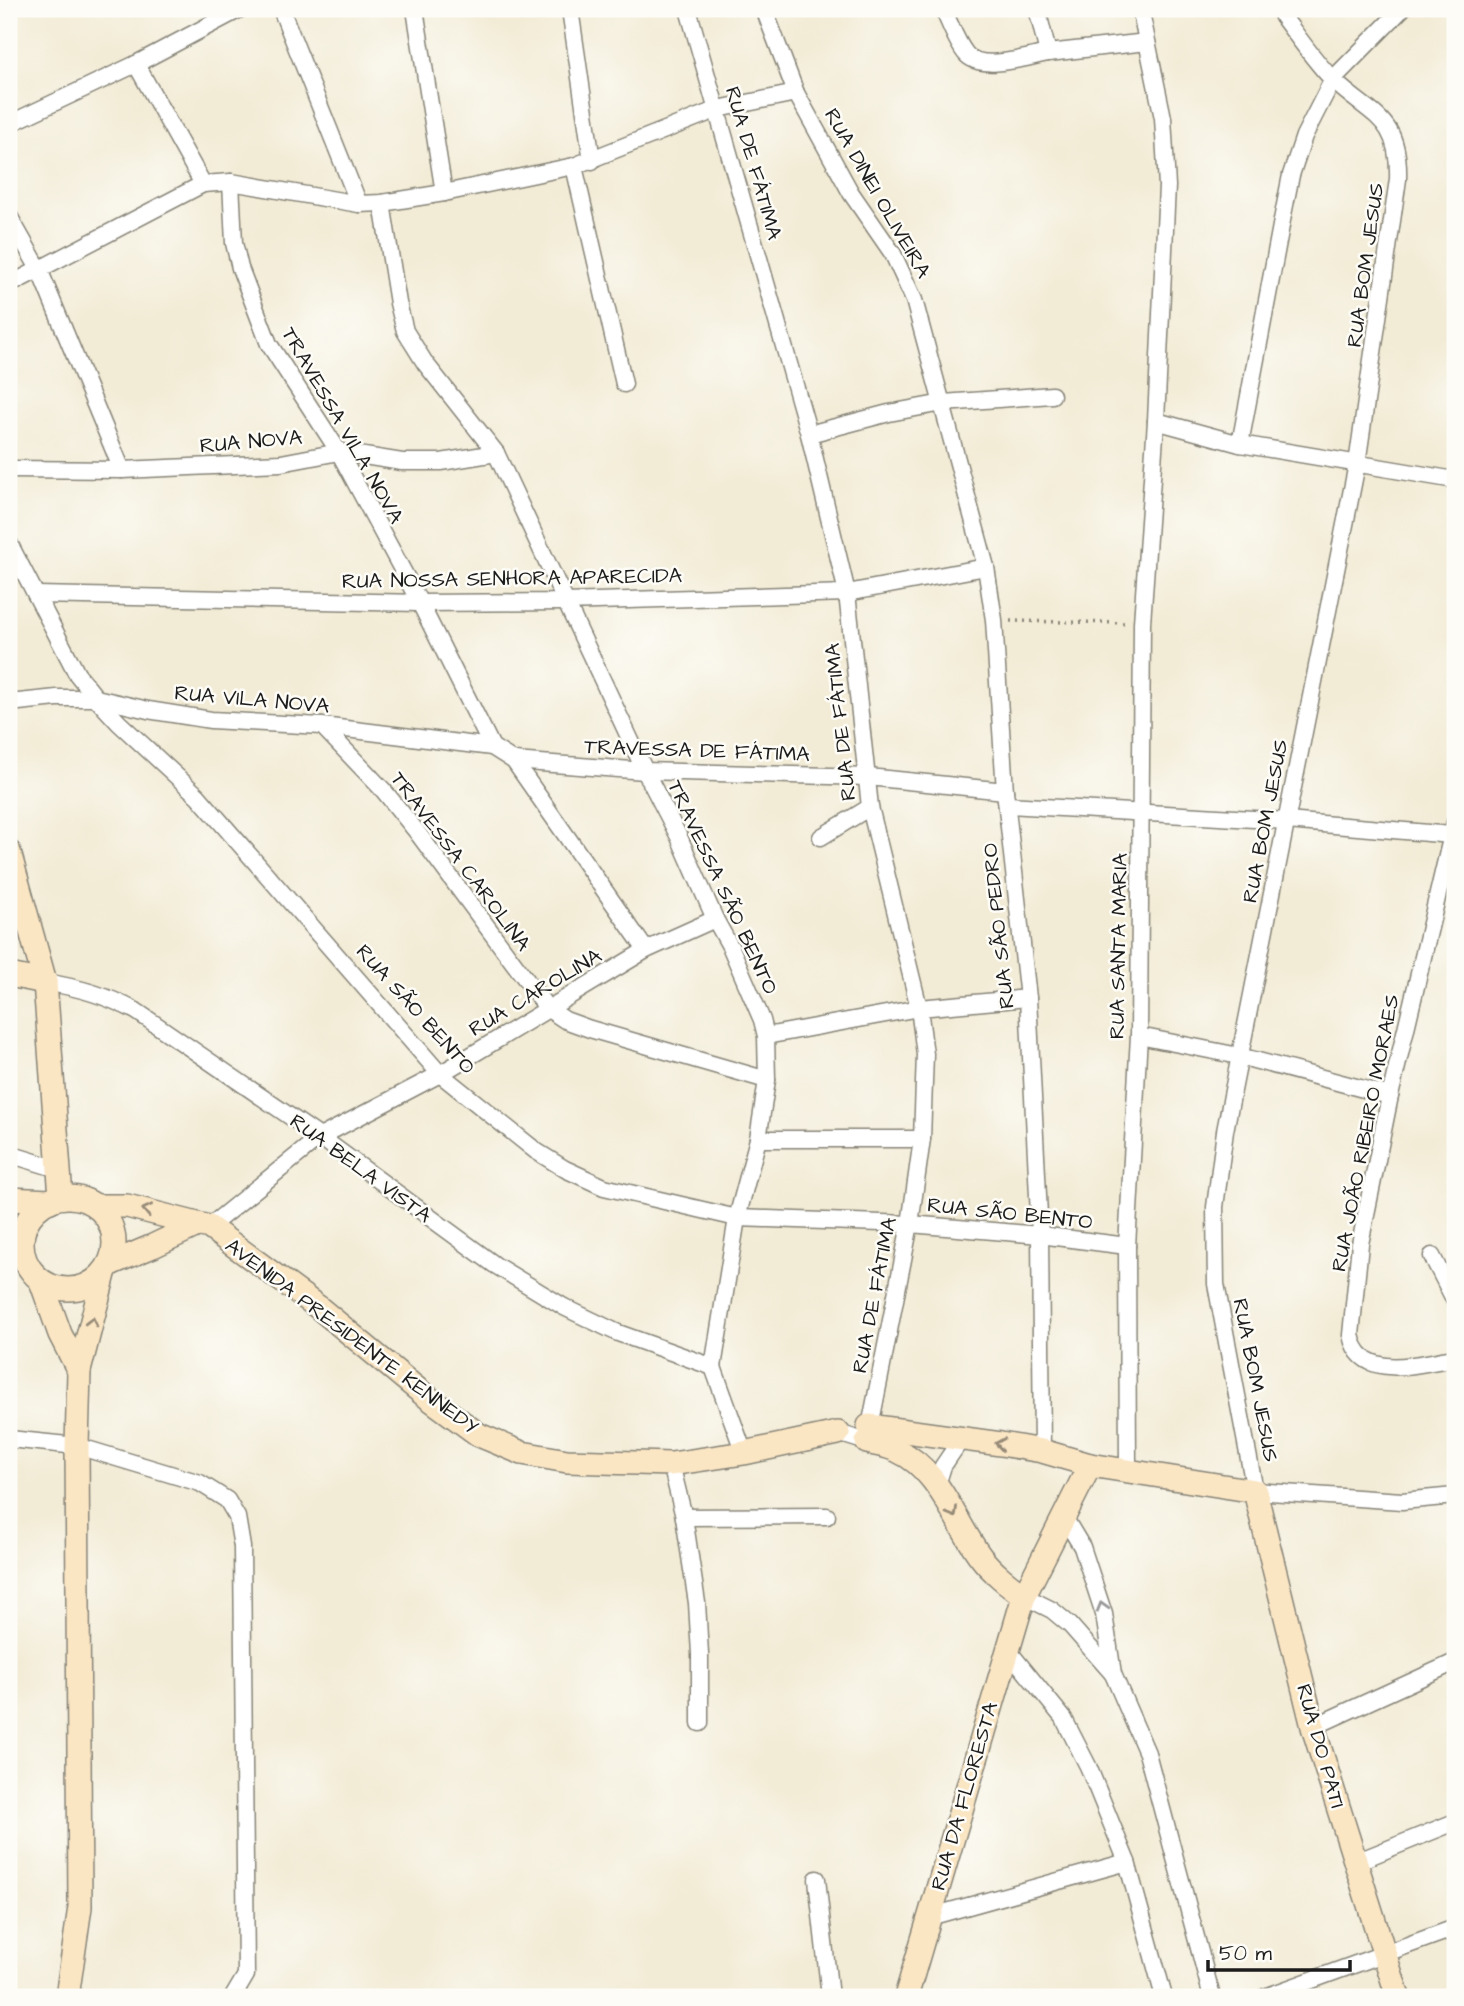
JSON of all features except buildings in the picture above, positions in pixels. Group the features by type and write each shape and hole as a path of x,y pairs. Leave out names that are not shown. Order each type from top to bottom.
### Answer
{"street":[{"path":"9,124 136,64 240,9"},
{"path":"281,9 359,204"},
{"path":"415,9 444,193"},
{"path":"569,9 592,160"},
{"name":"RUA DE FÁTIMA","path":"688,9 809,434 847,593 870,807 919,1008 925,1054 922,1139 910,1224 868,1434"},
{"name":"RUA DINEI OLIVEIRA","path":"764,9 796,93 851,193 892,254 914,300 943,403"},
{"path":"943,9 964,51 976,61 986,64 1048,53 1147,42"},
{"path":"1037,9 1048,53"},
{"path":"1280,9 1283,17 1333,79"},
{"path":"1240,444 1291,175 1304,136 1333,79 1402,9"},
{"name":"RUA SANTA MARIA","path":"1128,1471 1127,1246 1139,1036 1142,623 1156,421 1167,186 1163,118 1140,11"},
{"path":"136,64 203,184"},
{"name":"RUA BOM JESUS","path":"1255,1491 1216,1284 1215,1207 1225,1130 1239,1056 1357,464 1398,179 1399,160 1394,138 1383,120 1333,79"},
{"path":"9,285 203,184 231,182 359,204 382,203 574,166 718,109 796,93"},
{"path":"574,166 624,384"},
{"name":"TRAVESSA VILA NOVA","path":"231,182 234,243 240,268 269,344 339,452 420,603 492,747"},
{"name":"TRAVESSA SÃO BENTO","path":"382,203 405,331 425,363 496,453 645,771 679,837 762,1020 766,1036 767,1080 758,1139 737,1218 713,1367"},
{"path":"9,216 39,269 122,470"},
{"path":"809,434 888,412 943,403 1052,395"},
{"name":"RUA SÃO PEDRO","path":"943,403 986,567 994,620 1006,798 1028,998 1040,1235 1042,1451"},
{"path":"1156,421 1240,444 1455,480"},
{"name":"RUA NOVA","path":"9,469 122,470 281,463 339,452 402,462 441,462 496,453"},
{"name":"RUA SÃO BENTO","path":"9,543 77,674 96,698 198,796 440,1074 536,1151 565,1169 604,1187 737,1218 910,1224 1040,1235 1127,1246"},
{"name":"RUA NOSSA SENHORA APARECIDA","path":"36,595 420,603 565,602 847,593 986,567"},
{"name":"RUA VILA NOVA","path":"9,703 57,698 96,698 211,720 322,726 492,747"},
{"name":"TRAVESSA CAROLINA","path":"322,726 384,792 417,832 547,1008 565,1020 590,1029 767,1080"},
{"path":"492,747 514,761 646,950"},
{"name":"TRAVESSA DE FÁTIMA","path":"514,761 645,771 868,776 1006,798 1141,812 1453,829"},
{"path":"821,837 870,807"},
{"name":"RUA JOÃO RIBEIRO MORAES","path":"1453,829 1390,1096 1360,1244 1351,1335 1361,1358 1382,1366 1455,1358"},
{"path":"9,852 15,899 45,982 58,1169 55,1199 34,1212 24,1228 22,1246 25,1267 79,1371"},
{"name":"RUA CAROLINA","path":"203,1226 320,1137 440,1074 646,950 715,919"},
{"name":"RUA BELA VISTA","path":"9,975 78,988 105,996 136,1011 320,1137 495,1265 564,1307 618,1333 713,1367"},
{"path":"766,1036 919,1008 1028,998"},
{"path":"1139,1036 1239,1056 1390,1096"},
{"path":"758,1139 922,1139"},
{"path":"9,1154 58,1169"},
{"name":"AVENIDA PRESIDENTE KENNEDY","path":"9,1199 85,1200 96,1206 127,1206 161,1213 203,1226 317,1307 422,1393 480,1435 522,1453 568,1461 671,1464 744,1454 838,1433 868,1434"},
{"path":"68,1997 80,1908 77,1446 79,1371 115,1243 110,1222 96,1206"},
{"path":"25,1267 62,1290 85,1287 107,1269 203,1226"},
{"path":"1432,1256 1455,1301"},
{"path":"713,1367 744,1454"},
{"path":"868,1434 962,1438 1042,1451 1090,1465 1255,1491 1402,1501 1455,1496"},
{"path":"868,1434 918,1464 937,1485 980,1556 1024,1596 1052,1610 1070,1625 1113,1674"},
{"path":"937,1485 943,1466 962,1438"},
{"path":"9,1440 77,1446 200,1483 227,1500 237,1517 242,1547 246,1975 233,1997"},
{"path":"671,1464 684,1517 697,1603 700,1723"},
{"name":"RUA DA FLORESTA","path":"906,1997 1024,1596 1090,1465"},
{"name":"RUA DO PATI","path":"1255,1491 1313,1727 1398,1997"},
{"path":"684,1517 827,1516"},
{"path":"1065,1517 1082,1547 1104,1614 1113,1674 1147,1754 1212,1997"},
{"path":"1007,1649 1064,1719 1088,1766 1127,1863 1164,1997"},
{"path":"1313,1727 1455,1662"},
{"path":"1356,1862 1455,1822"},
{"path":"929,1917 1127,1863"},
{"path":"817,1878 830,1997"},
{"path":"1265,1997 1455,1928"}],"path":[{"path":"994,620 1142,623"}]}
